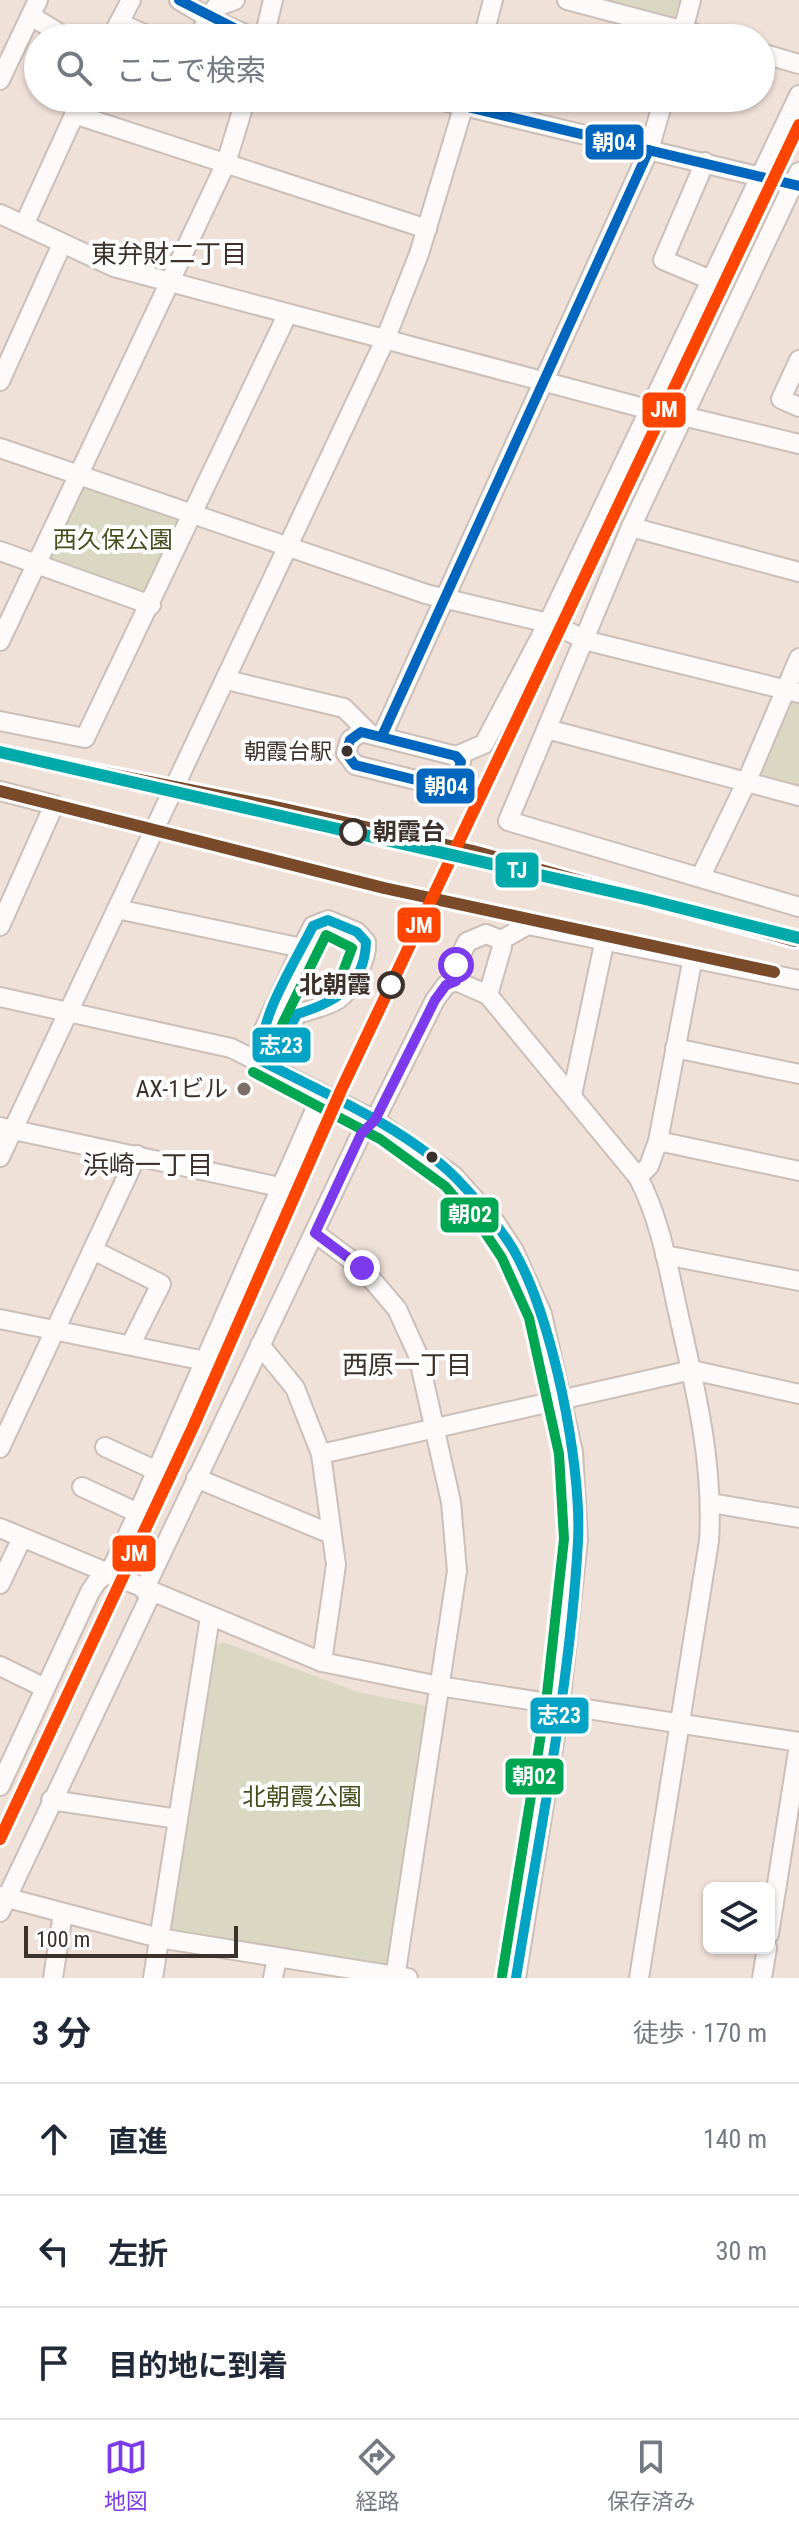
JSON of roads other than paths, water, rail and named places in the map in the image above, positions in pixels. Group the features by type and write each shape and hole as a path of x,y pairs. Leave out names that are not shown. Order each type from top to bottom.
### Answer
{"street":[{"path":"118,24 131,0"},
{"path":"179,0 222,24"},
{"path":"205,24 216,7 235,0"},
{"path":"267,24 273,0"},
{"path":"487,24 493,0"},
{"path":"567,0 648,24"},
{"path":"685,24 691,0"},
{"path":"35,8 52,24"},
{"path":"0,80 24,31"},
{"path":"775,57 799,64"},
{"path":"456,756 484,744 548,623 647,409 799,95"},
{"path":"24,225 75,112"},
{"path":"94,112 226,163 427,229"},
{"path":"0,641 226,163 242,112"},
{"path":"0,1157 7,1128 70,1010 385,340 427,229 460,112"},
{"path":"499,112 649,150 797,181 631,527 508,821 799,907"},
{"path":"227,680 344,708 375,734 456,756 461,762 457,777 444,787 355,765 346,753 350,740 375,734 443,599 545,383 649,150 660,112"},
{"path":"705,162 663,260 711,280"},
{"path":"0,214 114,267 647,409"},
{"path":"0,381 62,244"},
{"path":"0,721 85,738 195,514 287,315"},
{"path":"799,360 781,399 799,407"},
{"path":"683,416 799,444"},
{"path":"0,448 443,599 548,623 584,639 792,692"},
{"path":"631,527 799,572"},
{"path":"0,551 151,605"},
{"path":"701,876 792,692 799,658"},
{"path":"547,729 799,796"},
{"path":"0,791 54,805 8,888 0,926"},
{"path":"117,909 302,948"},
{"path":"323,920 357,932 367,948 343,999 297,1014 280,1047 260,1060 260,1038 313,926 323,920"},
{"path":"501,940 528,925 799,980"},
{"path":"456,981 456,965 467,942 486,934 501,940"},
{"path":"572,1095 605,939"},
{"path":"488,995 502,947 501,940"},
{"path":"638,1177 649,1166 658,1141 693,957"},
{"path":"315,1233 362,1268 397,1309 418,1355 451,1502 457,1571 399,1977 159,1938 63,1913 2,1902 148,1592 196,1478 361,1134 375,1120 435,1000 446,985 456,981 488,995 638,1177 665,1255 692,1370 711,1503 709,1541 639,1978"},
{"path":"282,991 285,1002 297,1014"},
{"path":"0,997 231,1048 260,1060 375,1120 454,1176 495,1222 514,1251 542,1314 562,1400 579,1510 576,1572 560,1705 516,1978"},
{"path":"675,1048 799,1074"},
{"path":"0,1786 90,1592 98,1580 110,1572 138,1513 322,1094"},
{"path":"7,1128 280,1187"},
{"path":"658,1141 799,1171"},
{"path":"0,1448 137,1155"},
{"path":"93,1250 161,1284 131,1344"},
{"path":"665,1255 799,1281"},
{"path":"0,1319 56,1328 205,1361"},
{"path":"260,1345 295,1388 321,1454 336,1565 322,1662"},
{"path":"321,1454 437,1431 692,1370 799,1394"},
{"path":"105,1447 157,1471"},
{"path":"196,1478 331,1534"},
{"path":"82,1487 138,1513"},
{"path":"711,1503 799,1518"},
{"path":"0,1528 322,1662 439,1686 799,1743 775,1896"},
{"path":"0,1584 22,1538"},
{"path":"153,1978 210,1617"},
{"path":"0,1666 45,1688"},
{"path":"51,1800 178,1819"},
{"path":"53,1978 63,1913"},
{"path":"762,1978 766,1954"},
{"path":"273,1978 277,1958"}],"place":[{"name":"朝霞台駅","path":"347,751"},
{"name":"朝霞台","path":"353,832"},
{"name":"北朝霞","path":"391,985"},
{"name":"AX-1ビル","path":"244,1089"}],"district":[{"name":"東弁財二丁目","path":"169,254"},
{"name":"浜崎一丁目","path":"148,1165"},
{"name":"西原一丁目","path":"407,1365"}],"park label":[{"name":"西久保公園","path":"113,540"},
{"name":"北朝霞公園","path":"302,1797"}]}
